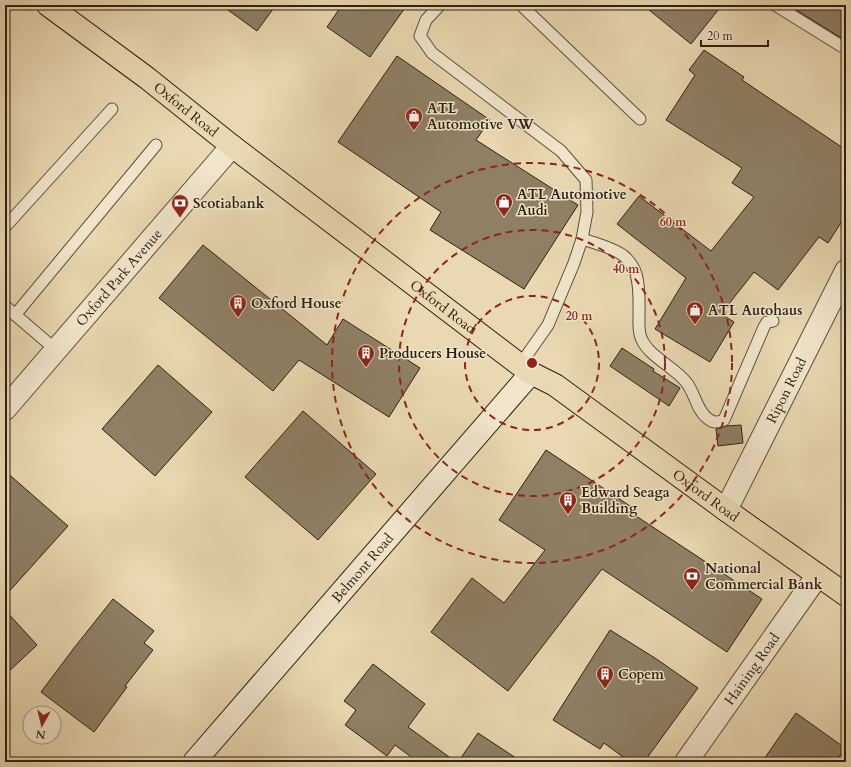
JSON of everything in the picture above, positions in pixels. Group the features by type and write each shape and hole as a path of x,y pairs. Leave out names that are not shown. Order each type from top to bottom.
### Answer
{"main road":[{"name":"Oxford Road","path":"33,5 107,49"},
{"name":"Oxford Road","path":"48,5 147,78 232,146 525,369 555,385 726,510 846,595"}],"street":[{"name":"Oxford Park Avenue","path":"5,409 232,146"},
{"name":"Ripon Road","path":"726,510 846,271"},
{"name":"Belmont Road","path":"194,762 525,369"},
{"name":"Haining Road","path":"686,762 818,576"}],"lane":[{"path":"440,5 426,20 420,36 432,53 561,151 586,180 587,212 582,239 574,263 548,325 525,369"},
{"path":"521,5 640,119"},
{"path":"775,5 846,49"},
{"path":"5,227 112,109"},
{"path":"15,315 156,146"},
{"path":"582,239 608,247 625,256 636,272 640,298 639,327 641,340 647,348 687,383 701,412 713,422 724,420 764,327 767,322 773,321"},
{"path":"5,306 56,350"}],"building":[{"path":"221,5 276,5 257,31"},
{"path":"342,5 407,5 370,57 327,27"},
{"path":"643,5 722,5 691,44"},
{"path":"788,5 846,5 846,41 793,8"},
{"path":"704,50 744,77 742,80 846,150 846,215 828,243 819,237 778,290 754,272 721,314 734,322 710,362 655,329 686,278 617,224 639,196 711,251 754,197 732,183 742,168 666,120 695,75 689,70"},
{"path":"397,56 490,120 476,140 578,205 524,289 430,230 441,212 338,142"},
{"name":"Oxford House","path":"203,245 327,345 343,319 420,368 389,417 299,360 273,391 159,298"},
{"path":"622,348 654,369 653,371 680,388 669,406 610,366"},
{"path":"158,365 212,412 155,476 102,429"},
{"path":"303,411 376,474 318,540 245,477"},
{"path":"741,425 743,443 718,446 716,429 727,426"},
{"path":"546,450 636,510 633,514 762,599 727,652 602,569 508,691 431,632 472,578 504,603 545,550 499,520"},
{"path":"5,471 68,526 5,596"},
{"path":"113,599 154,631 144,643 153,650 125,686 127,687 94,732 62,708 62,705 58,705 41,692"},
{"path":"5,610 37,645 5,675"},
{"path":"610,630 655,658 698,688 644,762 630,762 604,743 600,749 553,720"},
{"path":"373,664 425,704 408,727 456,762 418,762 395,745 387,756 345,725 356,710 344,701"},
{"path":"796,713 845,748 835,762 762,762"},
{"path":"478,733 522,762 458,762"}],"place":[{"name":"ATL Automotive VW","path":"414,131"},
{"name":"ATL Automotive Audi","path":"504,217"},
{"name":"Scotiabank","path":"180,218"},
{"name":"Oxford House","path":"238,318"},
{"name":"ATL Autohaus","path":"695,325"},
{"name":"Producers House","path":"366,368"},
{"name":"Edward Seaga Building","path":"568,515"},
{"name":"National Commercial Bank","path":"692,591"},
{"name":"Copem","path":"605,689"}]}
